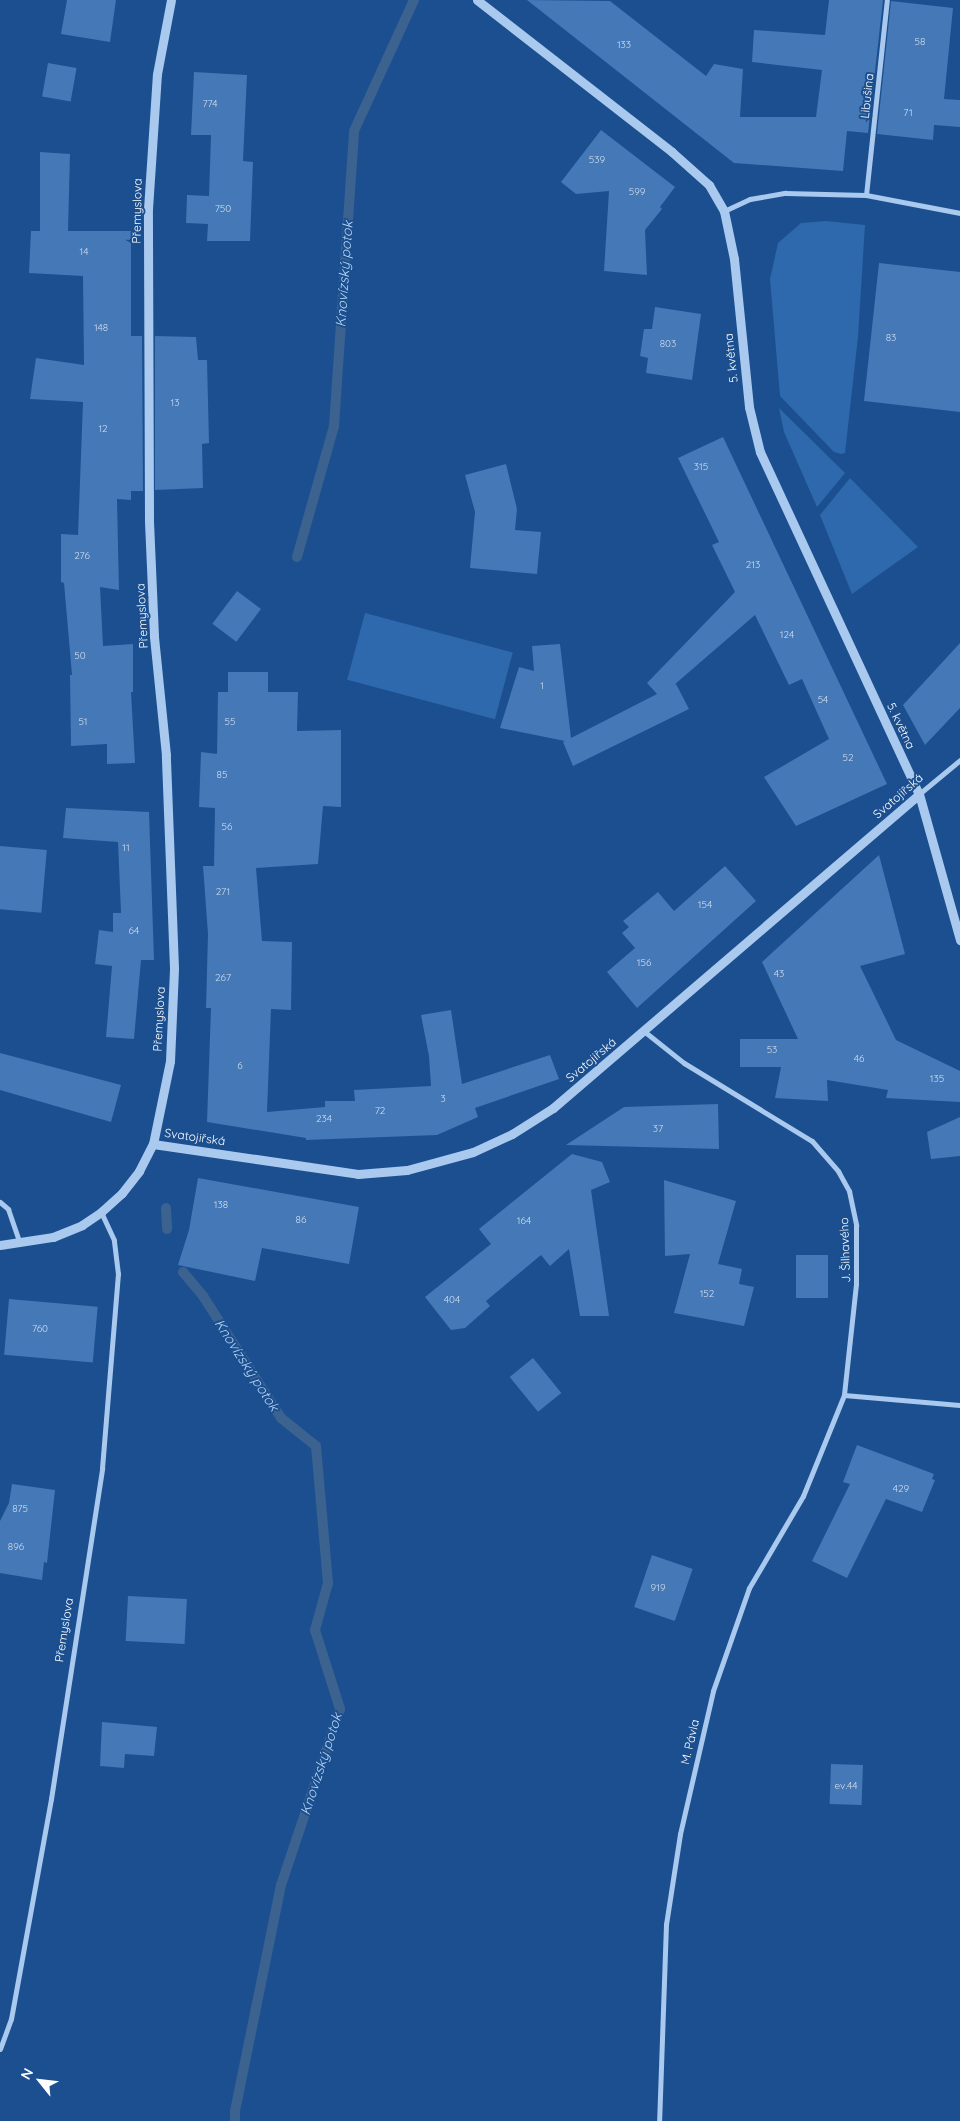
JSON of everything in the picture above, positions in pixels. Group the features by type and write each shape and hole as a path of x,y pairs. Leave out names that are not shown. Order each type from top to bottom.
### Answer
{"street":[{"name":"Přemyslova","path":"0,1245 20,1244 53,1237 82,1225 101,1212 122,1193 139,1171 153,1144 170,1061 174,968 166,755 154,636 149,520 148,209 157,74 171,0"},
{"name":"5. května","path":"477,0 672,152 708,185 724,211 734,259 748,407 760,452 919,794 960,940"},
{"name":"Libušina","path":"866,195 887,0"},
{"path":"724,211 750,199 785,193 866,195 960,213"},
{"name":"Svatojiřská","path":"153,1144 358,1174 407,1170 473,1152 512,1134 553,1108 645,1032 960,760"},
{"name":"J. Šilhavého","path":"645,1032 684,1063 812,1141 838,1171 850,1191 856,1225 856,1284 844,1395"},
{"path":"0,1202 8,1209 20,1244"},
{"name":"Přemyslova","path":"0,2049 11,2019 47,1817 102,1468 118,1274 114,1240 101,1212"},
{"path":"844,1395 960,1405"},
{"name":"M. Pávla","path":"659,2121 666,1924 680,1834 713,1691 750,1588 803,1496 844,1395"}],"shaded area":[{"path":"826,221 865,225 858,337 845,453 841,454 834,452 780,396 770,279 778,243 801,223"},
{"path":"779,408 845,473 817,507 784,432"},
{"path":"850,478 918,547 852,594 820,515"},
{"path":"365,613 513,653 495,719 347,680"}],"building":[{"path":"67,0 116,0 110,42 61,34"},
{"path":"527,0 610,1 706,76 714,64 743,69 740,117 816,117 822,70 752,62 754,30 825,35 829,0 883,0 868,133 847,131 843,171 734,163"},
{"path":"891,1 953,8 944,99 960,100 960,127 934,125 933,140 877,134"},
{"path":"48,63 77,68 71,102 42,96"},
{"path":"194,72 247,75 243,161 253,162 250,241 207,241 208,224 186,223 187,195 209,196 211,135 191,135"},
{"path":"601,130 675,187 660,207 662,209 645,230 647,275 604,271 609,191 576,194 561,182"},
{"path":"40,152 70,154 68,231 131,231 131,336 142,336 143,491 131,491 131,500 117,499 119,590 100,587 103,646 133,644 133,692 131,692 135,763 107,764 107,744 71,746 70,675 72,675 64,583 61,582 61,534 78,535 83,402 30,399 36,358 84,365 83,276 29,273 31,231 40,231"},
{"path":"879,263 960,272 960,412 864,401"},
{"path":"655,307 701,314 692,380 646,373 648,358 640,356 644,329 652,329"},
{"path":"155,336 196,337 198,360 207,360 209,443 202,444 203,488 155,490"},
{"path":"723,437 887,784 796,826 764,777 829,739 802,679 789,685 755,615 674,685 676,684 689,709 573,766 563,742 565,741 500,728 519,667 534,671 532,646 560,644 571,738 657,694 647,683 735,592 712,545 719,542 678,458"},
{"path":"506,464 517,509 515,530 541,532 537,574 470,568 475,512 465,475"},
{"path":"237,591 261,609 236,642 212,624"},
{"path":"960,643 960,708 925,745 903,705"},
{"path":"228,672 268,672 268,692 298,692 297,731 341,730 341,807 323,806 318,864 256,868 262,941 292,942 291,1010 271,1009 267,1112 325,1107 325,1101 355,1101 354,1090 431,1086 429,1056 421,1015 451,1010 462,1084 550,1055 559,1079 475,1108 478,1117 437,1135 306,1140 306,1138 207,1122 211,1008 206,1008 208,934 203,866 214,866 215,808 199,807 201,752 217,754 218,692 228,692"},
{"path":"66,808 149,812 154,960 141,960 134,1039 106,1037 112,966 95,964 99,930 113,932 113,913 121,913 118,842 63,838"},
{"path":"0,846 47,850 41,913 0,909"},
{"path":"879,855 905,954 860,966 896,1040 960,1071 960,1102 886,1098 888,1090 827,1080 828,1101 775,1098 781,1067 740,1067 740,1039 798,1039 762,962"},
{"path":"725,866 756,901 637,1008 607,972 635,948 622,933 629,927 623,921 658,892 674,911"},
{"path":"0,1053 121,1085 111,1122 0,1090"},
{"path":"718,1104 719,1149 566,1145 624,1107"},
{"path":"960,1117 960,1156 931,1159 927,1132"},
{"path":"572,1154 602,1162 610,1182 591,1190 609,1316 580,1316 569,1249 550,1266 541,1255 486,1301 490,1306 465,1328 451,1330 425,1297 491,1244 479,1229"},
{"path":"198,1178 359,1207 349,1264 262,1248 255,1281 178,1265 189,1230"},
{"path":"664,1180 736,1201 718,1264 742,1269 739,1284 754,1287 744,1326 674,1313 690,1254 665,1256"},
{"path":"796,1255 828,1255 828,1298 796,1298"},
{"path":"9,1299 98,1307 93,1363 4,1355"},
{"path":"533,1358 561,1393 538,1412 510,1377"},
{"path":"857,1445 934,1474 932,1479 935,1480 922,1512 886,1499 847,1578 812,1561 850,1484 843,1482"},
{"path":"12,1484 55,1490 47,1563 44,1562 42,1580 0,1573 0,1521 9,1503"},
{"path":"652,1555 693,1569 675,1621 634,1607"},
{"path":"128,1596 187,1599 185,1644 126,1641"},
{"path":"102,1722 157,1727 154,1756 125,1754 124,1768 100,1766"},
{"path":"831,1764 863,1765 862,1805 830,1804"}],"waterway":[{"name":"Knovízský potok","path":"297,557 334,426 354,131 414,0"},
{"name":"Knovízský potok","path":"166,1208 167,1229"},
{"name":"Knovízský potok","path":"183,1272 203,1296 281,1418 316,1446 328,1583 315,1630 340,1709 281,1885 235,2111 235,2121"}]}
